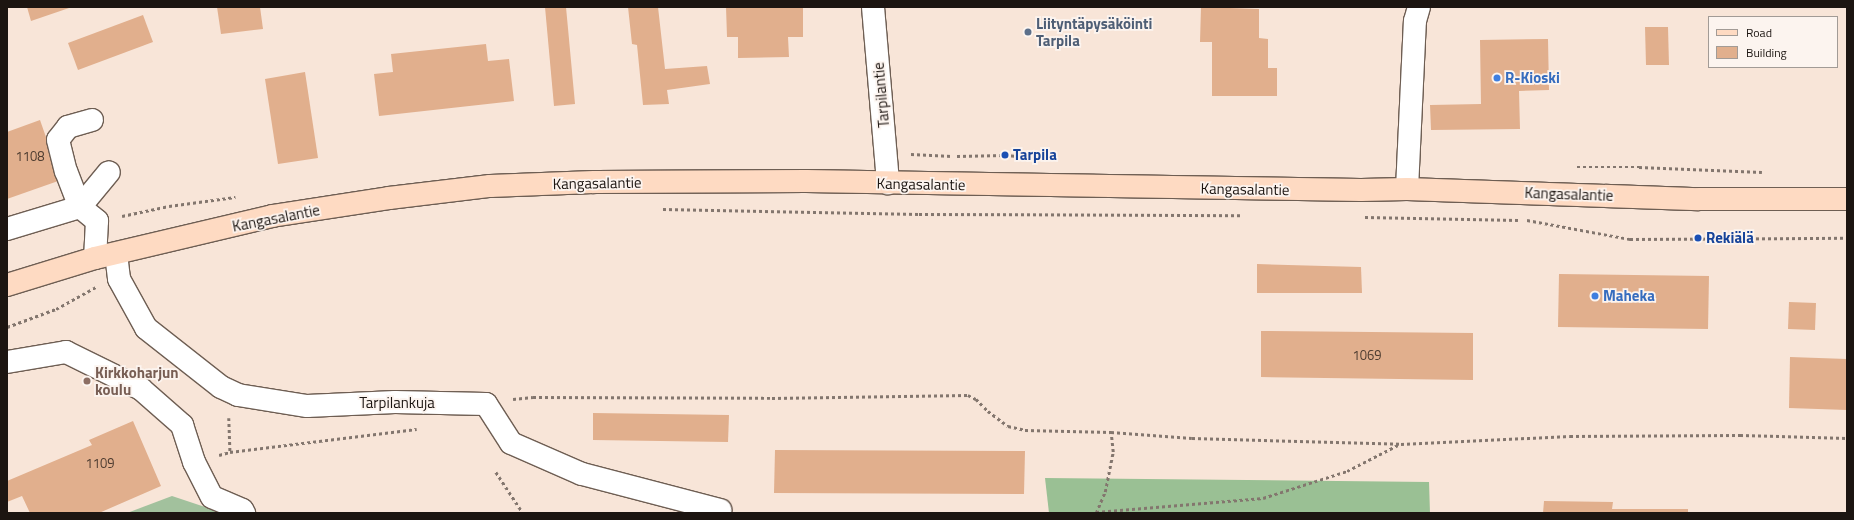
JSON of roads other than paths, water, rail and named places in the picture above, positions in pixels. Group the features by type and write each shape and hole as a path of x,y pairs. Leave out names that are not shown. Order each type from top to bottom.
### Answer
{"main road":[{"name":"Kangasalantie","path":"7,286 95,258 272,216 389,198 490,186 596,182 806,181 1361,190 1407,189 1684,198 1847,199"}],"street":[{"name":"Tarpilantie","path":"873,7 888,183"},
{"path":"1407,189 1415,21 1419,7"},
{"path":"92,120 68,126 58,140 66,171 80,207 97,221 95,258"},
{"path":"7,229 80,207 110,172"},
{"name":"Tarpilankuja","path":"116,254 119,279 146,328 221,387 238,395 308,406 395,402 486,404 511,443 582,474 720,510"},
{"path":"7,362 66,352 141,389 182,425 194,462 212,498 242,510 244,513"}],"place":[{"name":"Liityntäpysäköinti Tarpila","path":"1028,32"},
{"name":"R-Kioski","path":"1497,78"},
{"name":"Tarpila","path":"1005,155"},
{"name":"Rekiälä","path":"1698,238"},
{"name":"Maheka","path":"1595,296"},
{"name":"Kirkkoharjun koulu","path":"87,381"}]}
